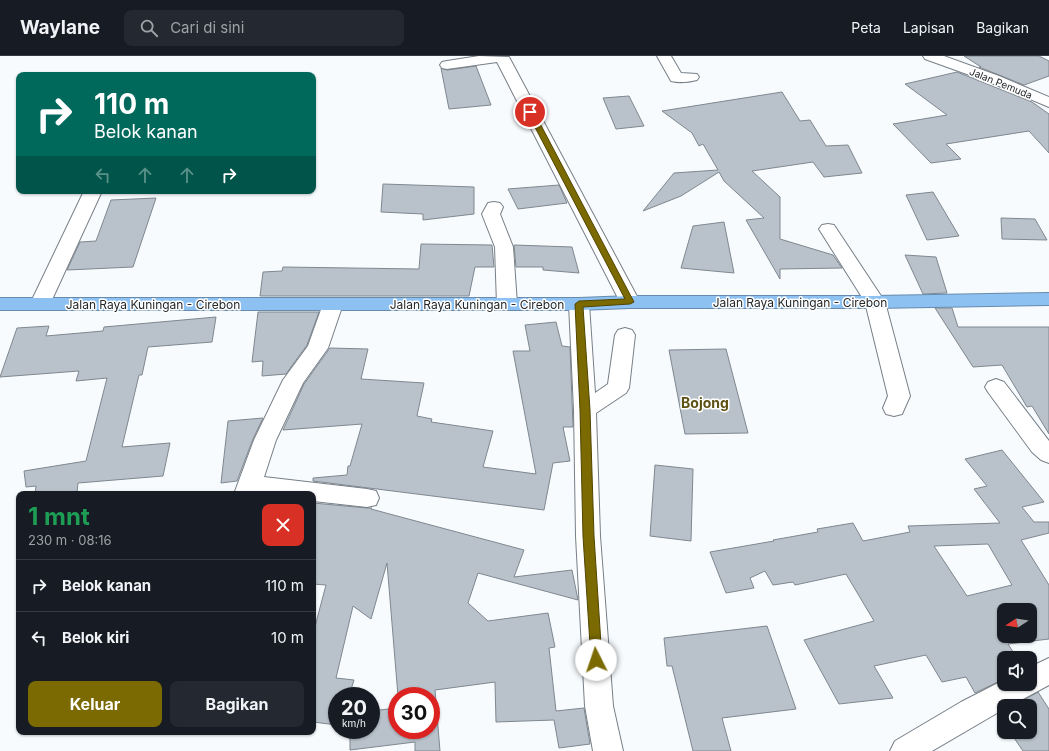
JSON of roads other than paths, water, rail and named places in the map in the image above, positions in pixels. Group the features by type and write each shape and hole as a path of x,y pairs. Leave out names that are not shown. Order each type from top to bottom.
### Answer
{"highway":[{"name":"Jalan Raya Kuningan - Cirebon","path":"0,304 579,304 630,302 1049,300"}],"street":[{"path":"664,56 676,78 692,77"},
{"name":"Jalan Pemuda","path":"930,56 994,79 1049,102"},
{"path":"448,65 502,57 630,302"},
{"path":"40,304 91,194"},
{"path":"494,207 491,214 504,247 507,304"},
{"path":"828,229 875,302 899,396 894,408"},
{"path":"274,491 248,489 265,440 294,380 318,348 333,304"},
{"path":"579,304 585,410 588,536 599,706 608,751"},
{"path":"585,410 618,388 626,335"},
{"path":"996,387 1040,446 1049,454"},
{"path":"316,494 367,498"},
{"path":"1037,677 1049,671"},
{"path":"905,751 971,712 1011,691"}],"district":[{"name":"Bojong","path":"705,402"}]}
